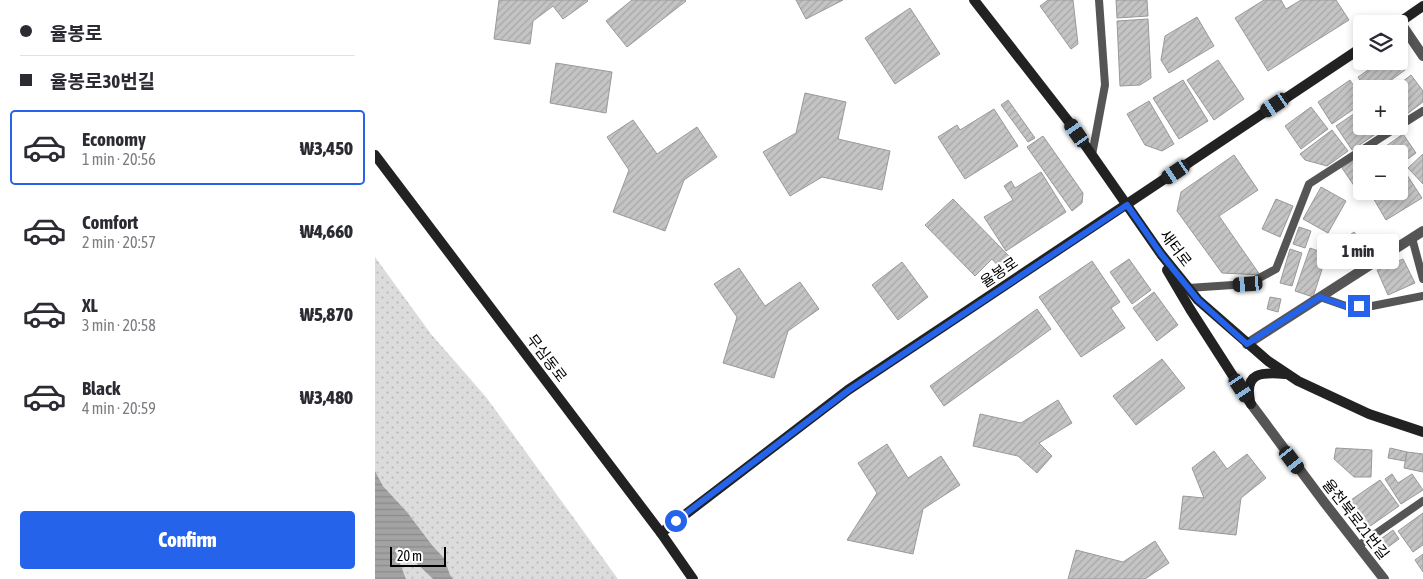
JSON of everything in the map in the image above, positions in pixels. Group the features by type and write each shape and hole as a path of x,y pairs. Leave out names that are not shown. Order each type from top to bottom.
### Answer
{"street":[{"name":"새터로","path":"974,0 1069,122 1146,232 1198,300 1247,344 1297,381 1369,414 1423,432"},
{"path":"1408,17 1423,6"},
{"path":"1408,35 1423,56"},
{"name":"율봉로","path":"661,532 849,390 1353,53"},
{"name":"무심동로","path":"375,155 661,532 693,579"},
{"path":"1247,344 1423,231"},
{"path":"1146,232 1190,309 1251,404"},
{"path":"1251,404 1248,390 1249,384 1255,376 1261,373 1288,375"},
{"name":"율천북로21번길","path":"1251,404 1384,579"}],"lane":[{"path":"1092,155 1105,85 1099,0"},
{"path":"1408,120 1423,110"},
{"path":"1188,288 1248,284 1276,269 1309,184 1385,135"},
{"path":"1412,238 1423,279"},
{"path":"1320,297 1345,306 1372,306 1423,296"},
{"path":"1358,546 1423,501"}],"shaded area":[{"path":"375,257 431,334 486,397 618,579 453,579 450,576 444,558 407,512 383,486 375,471"},
{"path":"375,471 383,486 407,512 444,558 453,579 433,579 399,547 395,550 406,579 375,579"},
{"path":"399,547 433,579 406,579 395,550"}],"building":[{"path":"499,0 588,1 563,19 553,6 533,21 530,44 494,39"},
{"path":"632,0 686,1 627,47 606,21"},
{"path":"796,0 843,0 806,19"},
{"path":"1048,0 1073,0 1078,44 1071,49 1040,6"},
{"path":"1116,0 1147,0 1148,16 1117,18"},
{"path":"1264,0 1281,0 1286,9 1301,0 1336,0 1349,20 1268,71 1235,18"},
{"path":"910,8 940,54 895,84 865,38"},
{"path":"1197,17 1214,46 1169,73 1161,60 1165,36"},
{"path":"1148,19 1151,78 1140,85 1120,86 1117,21"},
{"path":"1218,60 1244,99 1214,120 1187,80"},
{"path":"556,63 612,72 606,113 550,103"},
{"path":"1368,70 1405,70 1391,80 1360,80 1358,77"},
{"path":"1411,75 1423,91 1423,102 1408,113 1408,80 1405,80"},
{"path":"1183,80 1208,121 1179,139 1153,98"},
{"path":"1350,80 1353,85 1353,110 1332,124 1318,102"},
{"path":"805,93 846,102 838,139 890,151 882,190 822,177 790,196 763,152 796,133"},
{"path":"1008,100 1035,138 1028,142 1001,105"},
{"path":"1149,101 1174,144 1162,151 1145,145 1127,114"},
{"path":"1311,107 1328,129 1301,149 1285,126"},
{"path":"994,109 1018,146 965,179 938,137 957,125 960,130"},
{"path":"1353,114 1353,135 1374,135 1359,145 1353,145 1352,150 1336,126"},
{"path":"633,120 657,154 697,127 717,157 684,180 665,231 613,212 629,170 607,137"},
{"path":"1332,130 1348,151 1327,166 1305,160 1300,154"},
{"path":"1404,135 1416,153 1408,159 1408,145 1388,145"},
{"path":"1043,136 1083,193 1082,203 1072,211 1027,147"},
{"path":"1423,154 1423,184 1408,168"},
{"path":"1234,155 1258,190 1219,216 1260,275 1222,273 1177,211 1181,192"},
{"path":"1353,160 1353,184 1342,168"},
{"path":"1041,172 1066,212 1006,251 984,217 1013,200 1004,186 1011,181 1015,188"},
{"path":"1408,177 1422,198 1386,220 1374,200 1408,200"},
{"path":"1321,187 1346,201 1328,233 1303,219"},
{"path":"953,199 1010,257 999,267 992,259 975,276 925,225"},
{"path":"1276,199 1293,206 1280,237 1262,229"},
{"path":"1299,227 1311,231 1305,248 1293,244"},
{"path":"1354,232 1368,250 1343,269 1329,250"},
{"path":"1310,248 1327,254 1313,297 1295,291"},
{"path":"1290,249 1302,253 1292,286 1280,283"},
{"path":"1129,259 1151,290 1132,304 1110,272"},
{"path":"1403,259 1415,283 1388,295 1377,270"},
{"path":"1092,261 1120,302 1111,308 1125,328 1081,357 1039,297"},
{"path":"902,262 928,297 898,320 872,285"},
{"path":"739,268 765,306 800,282 819,309 788,331 774,378 723,363 737,317 714,284"},
{"path":"1154,292 1178,325 1157,341 1133,308"},
{"path":"1270,297 1281,299 1278,312 1267,309"},
{"path":"1037,309 1051,329 944,406 930,386"},
{"path":"1162,359 1185,388 1136,425 1113,396"},
{"path":"1058,400 1072,423 1039,443 1052,456 1037,473 1018,456 973,446 980,414 1021,423"},
{"path":"887,444 908,478 941,456 960,485 923,509 913,554 847,540 877,493 858,463"},
{"path":"1336,448 1372,450 1371,477 1354,477 1334,459"},
{"path":"1390,448 1407,452 1405,461 1388,458"},
{"path":"1214,451 1227,469 1247,454 1266,478 1241,498 1236,535 1179,529 1183,496 1204,498 1192,468"},
{"path":"1407,452 1423,454 1423,472 1404,468"},
{"path":"1392,474 1398,483 1412,474 1423,490 1401,504 1385,479"},
{"path":"1380,480 1399,506 1366,529 1348,502"},
{"path":"1423,513 1423,545 1413,552 1398,531"},
{"path":"1393,530 1399,539 1384,550 1378,541"},
{"path":"1155,541 1169,563 1145,579 1068,579 1076,550 1123,562"},
{"path":"1423,554 1423,572 1415,560"}],"route":[{"path":"676,521 849,390 1127,205 1161,254 1198,300 1247,344 1320,297 1345,306 1359,306"}]}
